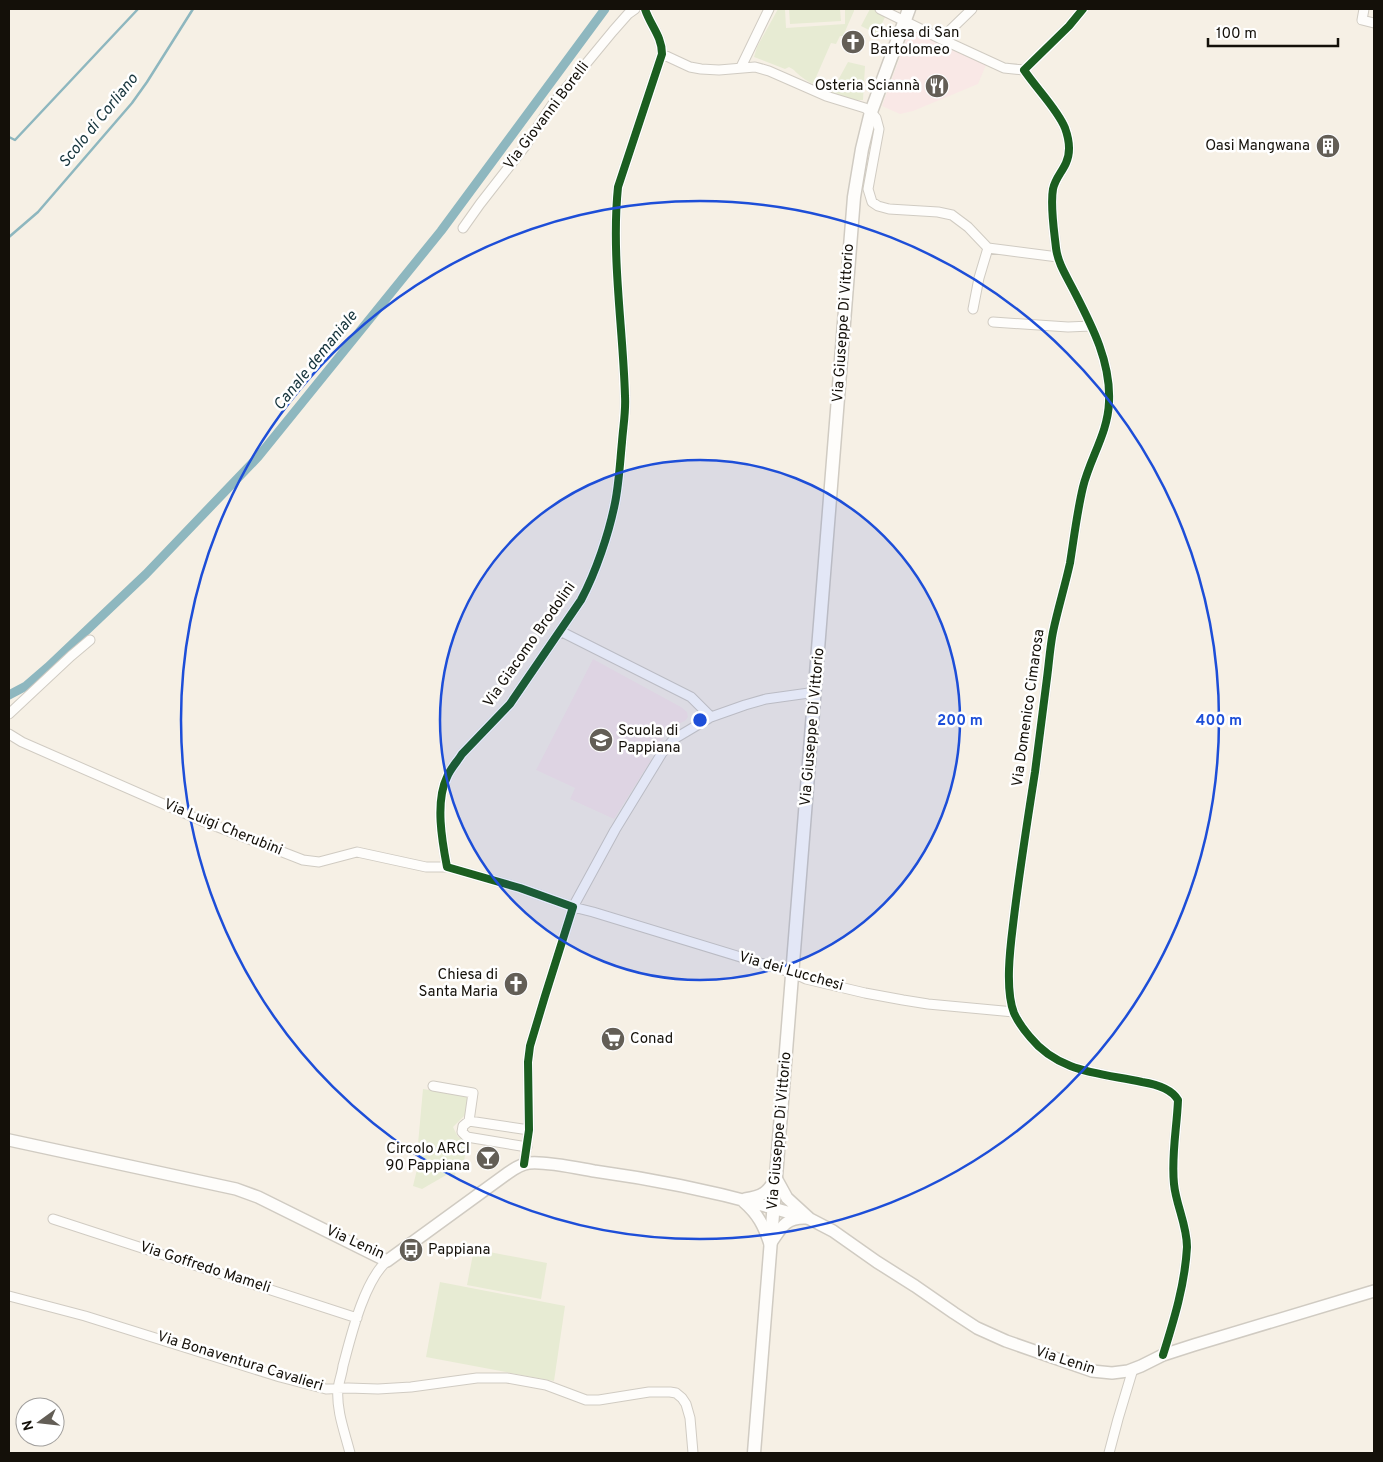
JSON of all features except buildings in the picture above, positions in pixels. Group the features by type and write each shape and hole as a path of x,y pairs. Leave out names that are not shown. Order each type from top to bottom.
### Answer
{"main road":[{"name":"Via Giuseppe Di Vittorio","path":"754,1453 854,197 862,149 871,112 909,9"}],"street":[{"name":"Via Giovanni Borelli","path":"463,228 526,145 552,105 612,31 635,9"},
{"path":"645,9 659,36 662,54 690,67 719,70 755,67 769,71 826,96 865,108 871,112 876,118 879,129 868,189 872,202 878,206 889,210 938,212 952,215 968,227 988,248 1058,257"},
{"path":"742,67 769,9"},
{"path":"880,9 1004,68 1024,70 1069,26 1083,9"},
{"path":"941,39 972,9"},
{"path":"1364,9 1362,20 1374,23"},
{"name":"Via Giacomo Brodolini","path":"447,867 443,845 441,807 443,788 447,777 462,754 510,704 572,614 587,588 598,561 615,503 625,398 617,246 617,196 620,178 662,54"},
{"name":"Via Domenico Cimarosa","path":"1024,70 1061,120 1069,142 1069,156 1057,177 1053,191 1058,257 1104,358 1108,373 1110,405 1100,445 1083,487 1069,568 1052,633 1035,772 1024,837 1010,947 1010,988 1014,1012 1023,1028 1035,1043 1058,1062 1075,1068 1162,1087 1176,1096 1178,1100 1173,1172 1176,1198 1185,1227 1187,1248 1179,1301 1163,1355"},
{"path":"973,309 988,248"},
{"path":"993,322 1068,327 1091,326"},
{"path":"560,631 691,697 710,717"},
{"path":"9,714 90,640"},
{"path":"524,1164 528,1130 528,1062 530,1046 574,907 615,830 662,753 674,739 710,717 766,699 816,692"},
{"name":"Via Luigi Cherubini","path":"9,734 22,742 200,820 308,862 319,862 356,852 426,867 447,867"},
{"path":"447,867 520,888 574,907"},
{"name":"Via dei Lucchesi","path":"574,907 792,973 806,979 928,1004 1014,1012"},
{"path":"433,1086 473,1093 469,1122"},
{"path":"527,1147 467,1137 462,1132 463,1126 469,1122 528,1130"},
{"name":"Via Lenin","path":"9,1140 236,1189 258,1197 387,1260 508,1173 524,1164 534,1163 618,1174 686,1186 774,1207 810,1218"},
{"path":"741,1200 761,1196 776,1178"},
{"name":"Via Lenin","path":"776,1178 787,1198 810,1218 954,1313 990,1334 1046,1356 1092,1371 1112,1373 1133,1369 1163,1355 1374,1290"},
{"name":"Via Lenin","path":"741,1200 752,1208 760,1219 770,1244"},
{"path":"770,1244 786,1222 791,1219 810,1218"},
{"name":"Via Goffredo Mameli","path":"53,1219 357,1318"},
{"path":"350,1453 339,1410 338,1389 357,1318 374,1276 387,1260"},
{"name":"Via Bonaventura Cavalieri","path":"9,1296 85,1316 307,1385 326,1389 378,1390 477,1378 508,1378 546,1385 586,1400 599,1400 649,1392 676,1393 686,1404 690,1418 693,1453"},
{"path":"1109,1453 1133,1369"}],"shaded area":[{"path":"916,32 986,65 978,84 913,111 900,114 882,106 908,35"},
{"name":"Scuola di Pappiana","path":"593,659 681,707 687,712 688,717 685,721 669,728 660,743 652,738 644,755 651,760 614,819 570,799 575,788 536,770"}],"green space":[{"path":"778,9 785,9 786,28 845,24 845,9 854,9 843,36 840,36 836,44 831,43 813,84 789,67 785,69 754,57 757,47"},
{"path":"789,9 840,9 841,21 790,24"},
{"path":"870,9 875,9 886,15 877,34 861,26"},
{"path":"848,62 865,66 863,100 855,100 831,93"},
{"path":"423,1089 469,1096 466,1114 453,1127 458,1137 466,1140 464,1166 456,1168 455,1177 450,1177 448,1174 422,1189 413,1186 420,1157 417,1155"},
{"path":"474,1249 547,1263 541,1299 467,1285"},
{"path":"440,1282 565,1306 554,1381 426,1357"}],"waterway":[{"path":"9,137 15,140 138,9"},
{"name":"Scolo di Corliano","path":"9,237 38,212 132,103 193,9"},
{"name":"Canale demaniale","path":"9,695 26,686 48,667 146,574 258,457 441,231 605,9"}],"cycle path":[{"path":"524,1164 529,1130 528,1062 530,1046 573,907 520,888 447,867 443,845 440,810 441,798 443,787 452,768 462,754 510,704 581,600 597,565 606,539 616,495 625,414 616,239 618,187 662,54 658,36 645,9"},
{"path":"1083,9 1069,26 1024,70 1062,121 1068,137 1068,159 1055,182 1052,196 1056,248 1061,265 1087,317 1104,359 1109,387 1109,402 1106,424 1083,487 1070,563 1052,638 1015,906 1009,981 1011,1004 1017,1020 1041,1049 1067,1065 1082,1070 1157,1085 1171,1092 1178,1100 1173,1173 1175,1192 1187,1239 1187,1247 1181,1288 1163,1355"}],"place":[{"name":"Chiesa di San Bartolomeo","path":"853,42"},
{"name":"Osteria Sciannà","path":"937,86"},
{"name":"Oasi Mangwana","path":"1328,146"},
{"name":"Scuola di Pappiana","path":"601,740"},
{"name":"Chiesa di Santa Maria","path":"516,984"},
{"name":"Conad","path":"613,1039"},
{"name":"Circolo ARCI 90 Pappiana","path":"488,1158"},
{"name":"Pappiana","path":"411,1250"}]}
